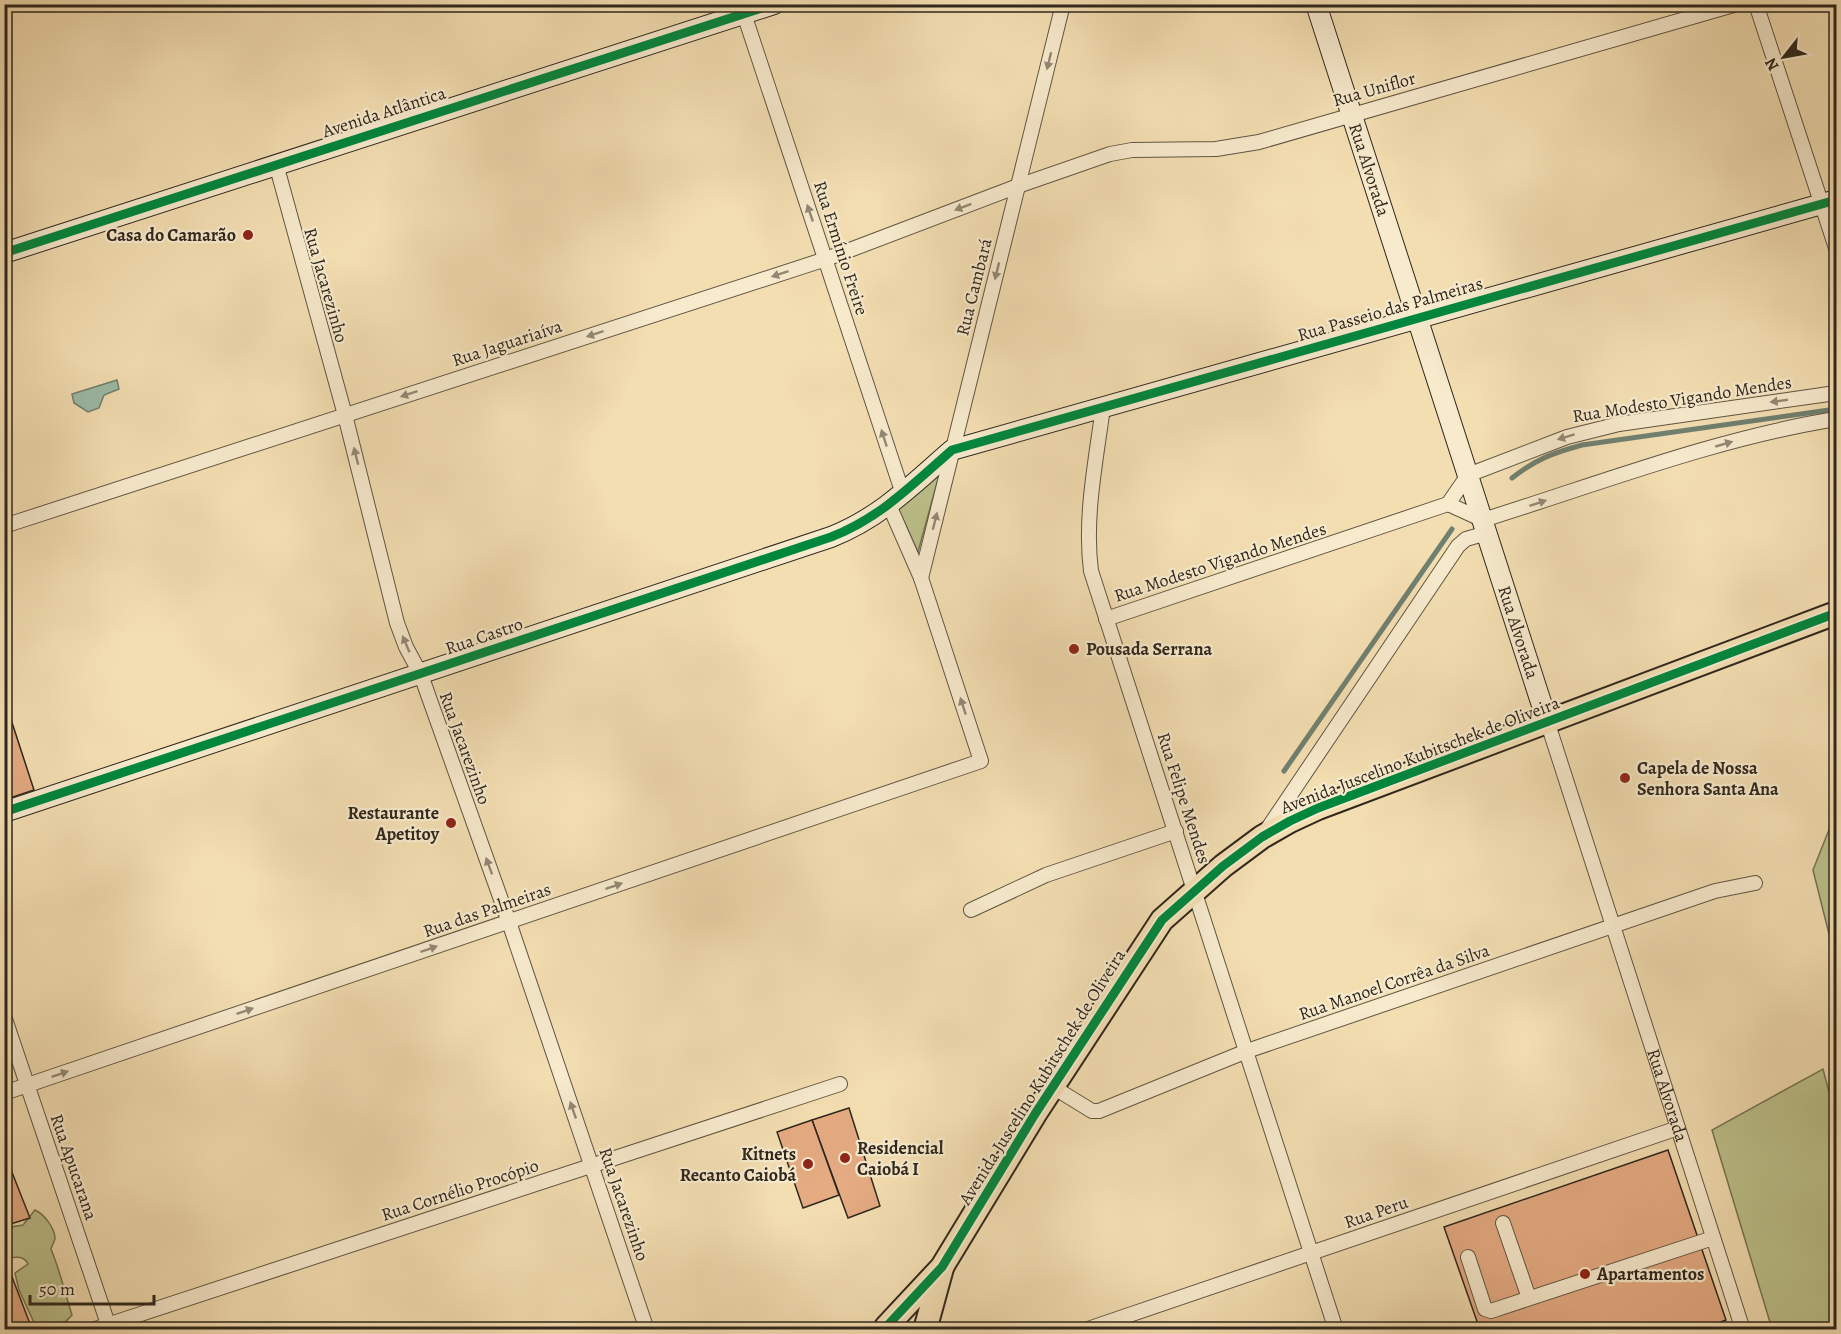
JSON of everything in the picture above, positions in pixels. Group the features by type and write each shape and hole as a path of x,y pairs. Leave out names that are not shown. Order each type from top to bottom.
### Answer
{"main road":[{"name":"Avenida Juscelino Kubitschek de Oliveira","path":"887,1329 942,1267 1053,1086 1162,920 1223,866 1262,837 1318,808 1836,613"},
{"name":"Avenida Juscelino Kubitschek de Oliveira","path":"925,1329 942,1267"}],"street":[{"name":"Avenida Atlântica","path":"4,253 774,4"},
{"name":"Rua Cambará","path":"921,578 1063,4"},
{"name":"Rua Alvorada","path":"1316,4 1743,1329"},
{"name":"Rua Uniflor","path":"1018,186 1132,150 1216,150 1238,147 1737,4"},
{"path":"1756,4 1830,202 1836,248"},
{"name":"Rua Ermínio Freire","path":"744,14 826,259 896,500 981,761"},
{"name":"Rua Jacarezinho","path":"276,164 345,415 397,623 406,647 421,675 509,922 647,1329"},
{"name":"Rua Jaguariaíva","path":"4,526 826,259 1018,186"},
{"name":"Rua Passeio das Palmeiras","path":"952,450 1830,202"},
{"name":"Rua Modesto Vigando Mendes","path":"1468,475 1547,444 1590,431 1836,393"},
{"name":"Rua Felipe Mendes","path":"1103,407 1089,523 1088,546 1091,571 1336,1329"},
{"path":"1262,837 1458,546 1466,539 1485,527 1732,442 1836,419"},
{"name":"Rua Castro","path":"4,812 831,537 854,528 896,500 952,450"},
{"path":"1468,475 1448,504 1485,527"},
{"name":"Rua Modesto Vigando Mendes","path":"1106,619 1448,504"},
{"name":"Rua das Palmeiras","path":"4,1093 981,761"},
{"path":"971,910 1046,875 1176,831"},
{"name":"Rua Manoel Corrêa da Silva","path":"1053,1086 1092,1111 1099,1111 1247,1051 1715,891 1755,883"},
{"name":"Rua Apucarana","path":"4,1016 109,1327"},
{"name":"Rua Cornélio Procópio","path":"92,1329 109,1327 840,1084"},
{"name":"Rua Peru","path":"1084,1329 1678,1128"},
{"path":"1503,1223 1529,1298"},
{"path":"1468,1257 1485,1309 1496,1310 1713,1238"}],"green space":[{"path":"940,472 918,552 898,508"},
{"path":"1836,812 1836,962 1813,870"},
{"path":"1823,1069 1836,1119 1836,1319 1814,1329 1772,1329 1712,1130"},
{"path":"35,1210 45,1218 53,1230 55,1239 51,1249 72,1315 61,1325 48,1329 37,1329 19,1290 15,1273 28,1264 24,1259 18,1257 5,1261 5,1228 23,1225"}],"shaded area":[{"path":"117,380 119,389 104,395 99,408 88,412 74,403 72,394"}],"building":[{"path":"4,698 34,790 4,800"},
{"name":"Residencial Caiobá I","path":"849,1108 880,1206 848,1218 812,1120"},
{"name":"Kitnets Recanto Caiobá","path":"812,1120 839,1195 803,1208 777,1132"},
{"name":"Apartamentos","path":"1668,1150 1726,1320 1700,1330 1480,1330 1444,1227"},
{"path":"4,1152 30,1218 4,1226"},
{"path":"9,1269 32,1329 4,1330 4,1270"}],"waterway":[{"path":"1512,478 1545,457 1582,445 1836,409"},
{"path":"1284,771 1452,529"}],"cycle path":[{"path":"4,253 774,4"},
{"path":"4,812 831,537 881,510 952,450 1836,200"},
{"path":"886,1327 942,1267 1035,1114 1162,920 1223,866 1262,837 1318,808 1836,613"}],"place":[{"name":"Casa do Camarão","path":"248,235"},
{"name":"Pousada Serrana","path":"1074,649"},
{"name":"Capela de Nossa Senhora Santa Ana","path":"1625,778"},
{"name":"Restaurante Apetitoy","path":"451,823"},
{"name":"Residencial Caiobá I","path":"845,1158"},
{"name":"Kitnets Recanto Caiobá","path":"808,1164"},
{"name":"Apartamentos","path":"1585,1274"}]}
